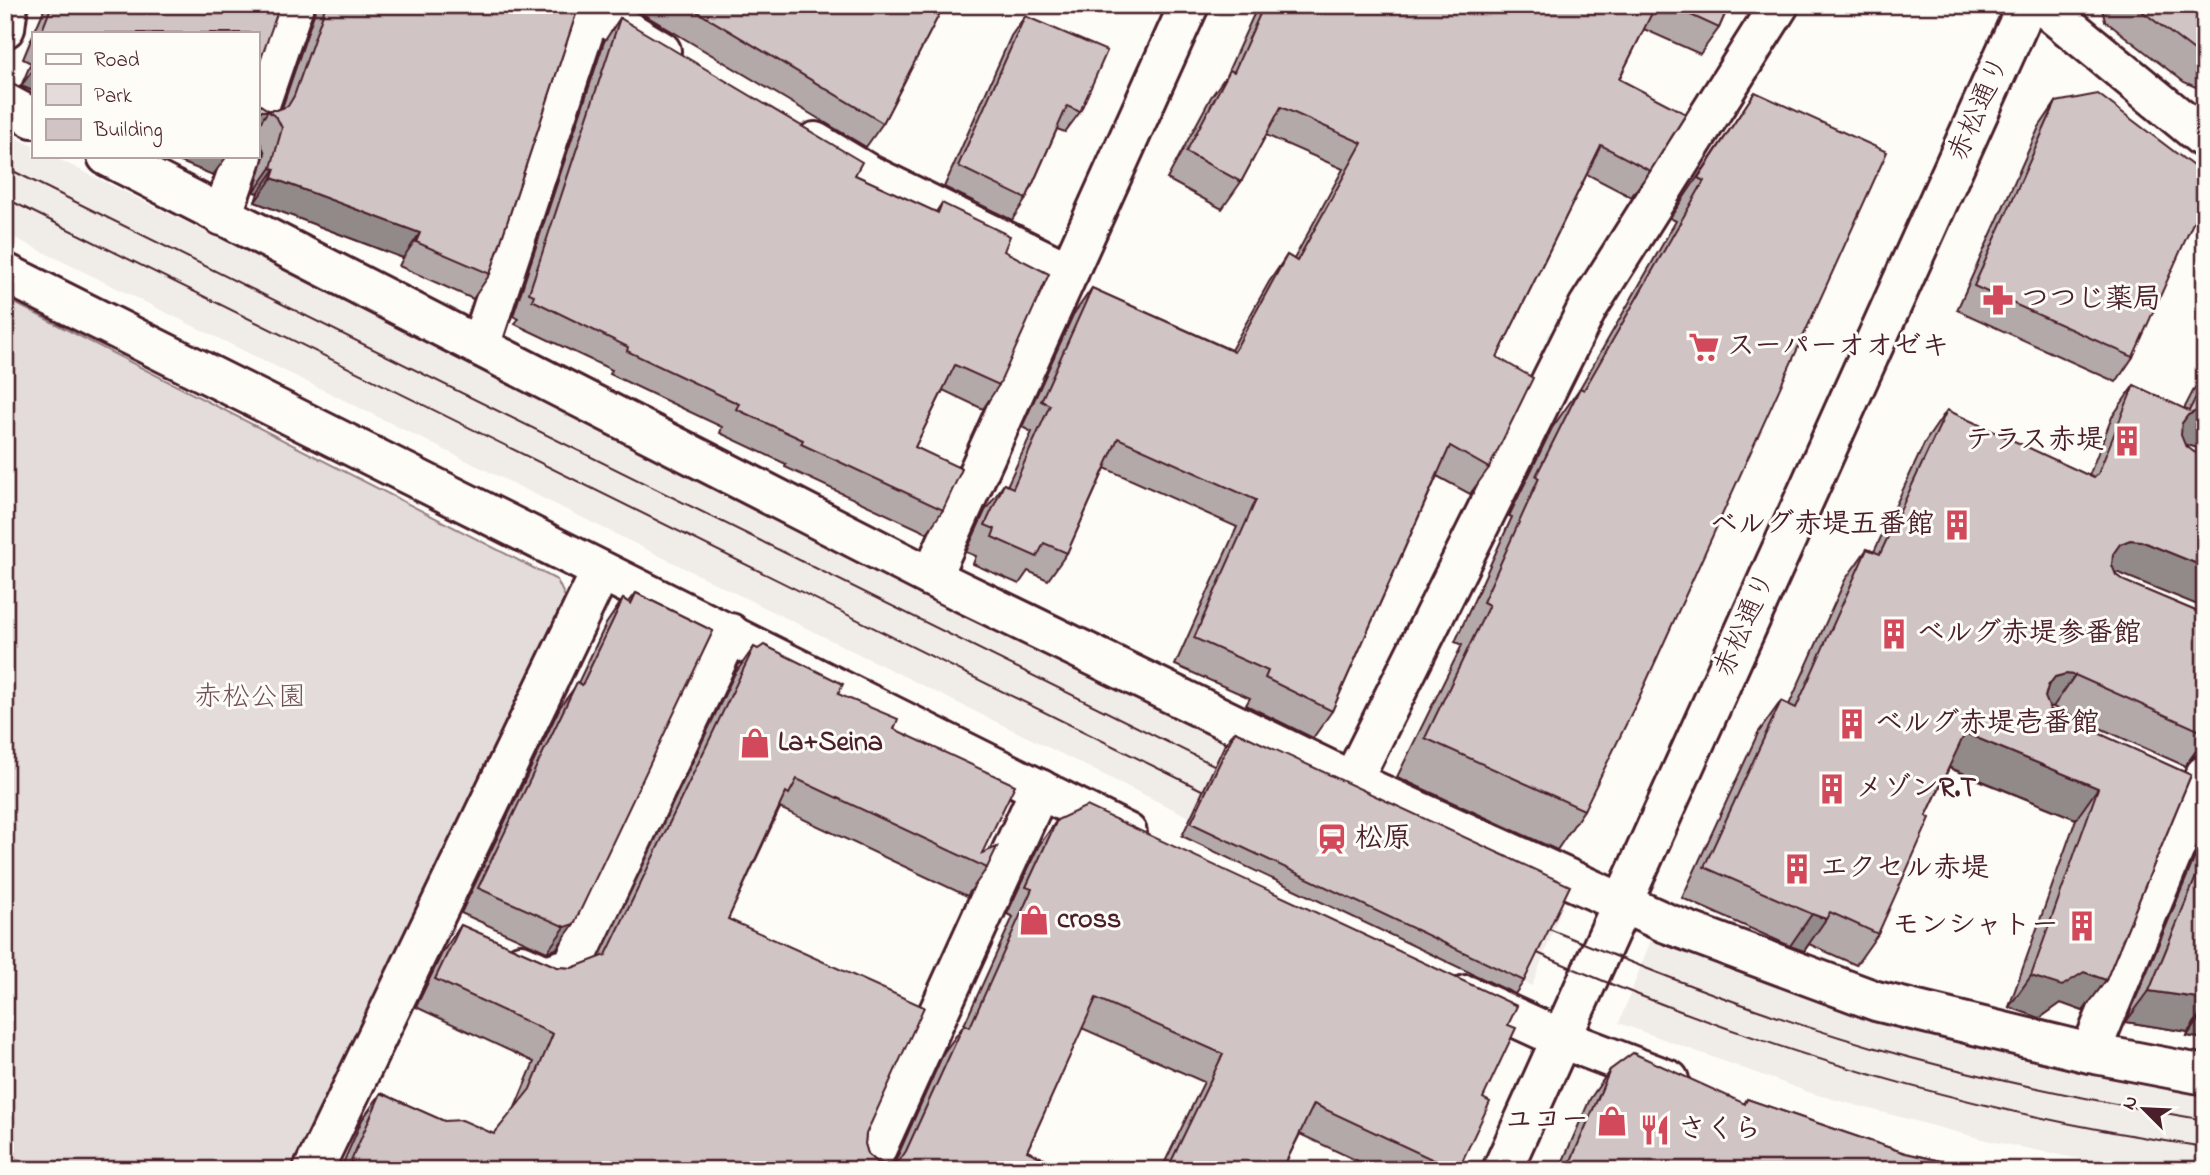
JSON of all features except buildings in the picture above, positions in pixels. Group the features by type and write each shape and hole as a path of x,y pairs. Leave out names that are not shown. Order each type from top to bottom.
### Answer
{"street":[{"path":"5,28 8,5"},
{"path":"259,107 294,5"},
{"path":"931,577 1189,5"},
{"path":"1352,781 1588,307 1779,5"},
{"name":"赤松通り","path":"1502,1170 2027,5"},
{"path":"2042,5 2205,139"},
{"path":"480,346 590,7 696,71"},
{"path":"5,103 32,117"},
{"path":"789,126 870,175 1069,272"},
{"path":"111,158 931,577 1352,781 1621,901 1754,957 1876,1001 2090,1053 2205,1075"},
{"path":"222,216 242,158"},
{"path":"5,273 1163,851"},
{"path":"313,1170 458,936 601,571"},
{"path":"458,936 546,975 572,967 730,633"},
{"path":"2090,1053 2201,785 2159,778"},
{"path":"867,1170 1040,789"},
{"path":"1440,983 1562,1039 1705,1092"}],"shaded area":[{"path":"5,133 32,146 32,158 56,158 1229,737 1566,897 1532,986 5,233"},
{"path":"1653,935 2205,1092 2205,1170 2136,1170 1990,1141 1814,1094 1619,1023"}],"green space":[{"name":"赤松公園","path":"5,298 557,580 567,601 298,1170 62,1170 5,1156"}],"tram line":[{"path":"5,167 1232,774"},
{"path":"5,198 1220,799"},
{"path":"1530,921 1715,994 1856,1042 2016,1084 2205,1120"},
{"path":"1519,945 1685,1013 1855,1070 2028,1115 2205,1147"}],"place":[{"name":"つつじ薬局","path":"1998,300"},
{"name":"スーパーオオゼキ","path":"1704,347"},
{"name":"テラス赤堤","path":"2127,441"},
{"name":"ベルグ赤堤五番館","path":"1957,525"},
{"name":"ベルグ赤堤参番館","path":"1894,634"},
{"name":"ベルグ赤堤壱番館","path":"1852,724"},
{"name":"La+Seina","path":"755,743"},
{"name":"メゾンR.T","path":"1832,789"},
{"name":"松原","path":"1332,839"},
{"name":"エクセル赤堤","path":"1797,869"},
{"name":"cross","path":"1034,920"},
{"name":"モンシャトー","path":"2082,926"},
{"name":"ユコー","path":"1612,1121"},
{"name":"さくら","path":"1655,1130"}]}
